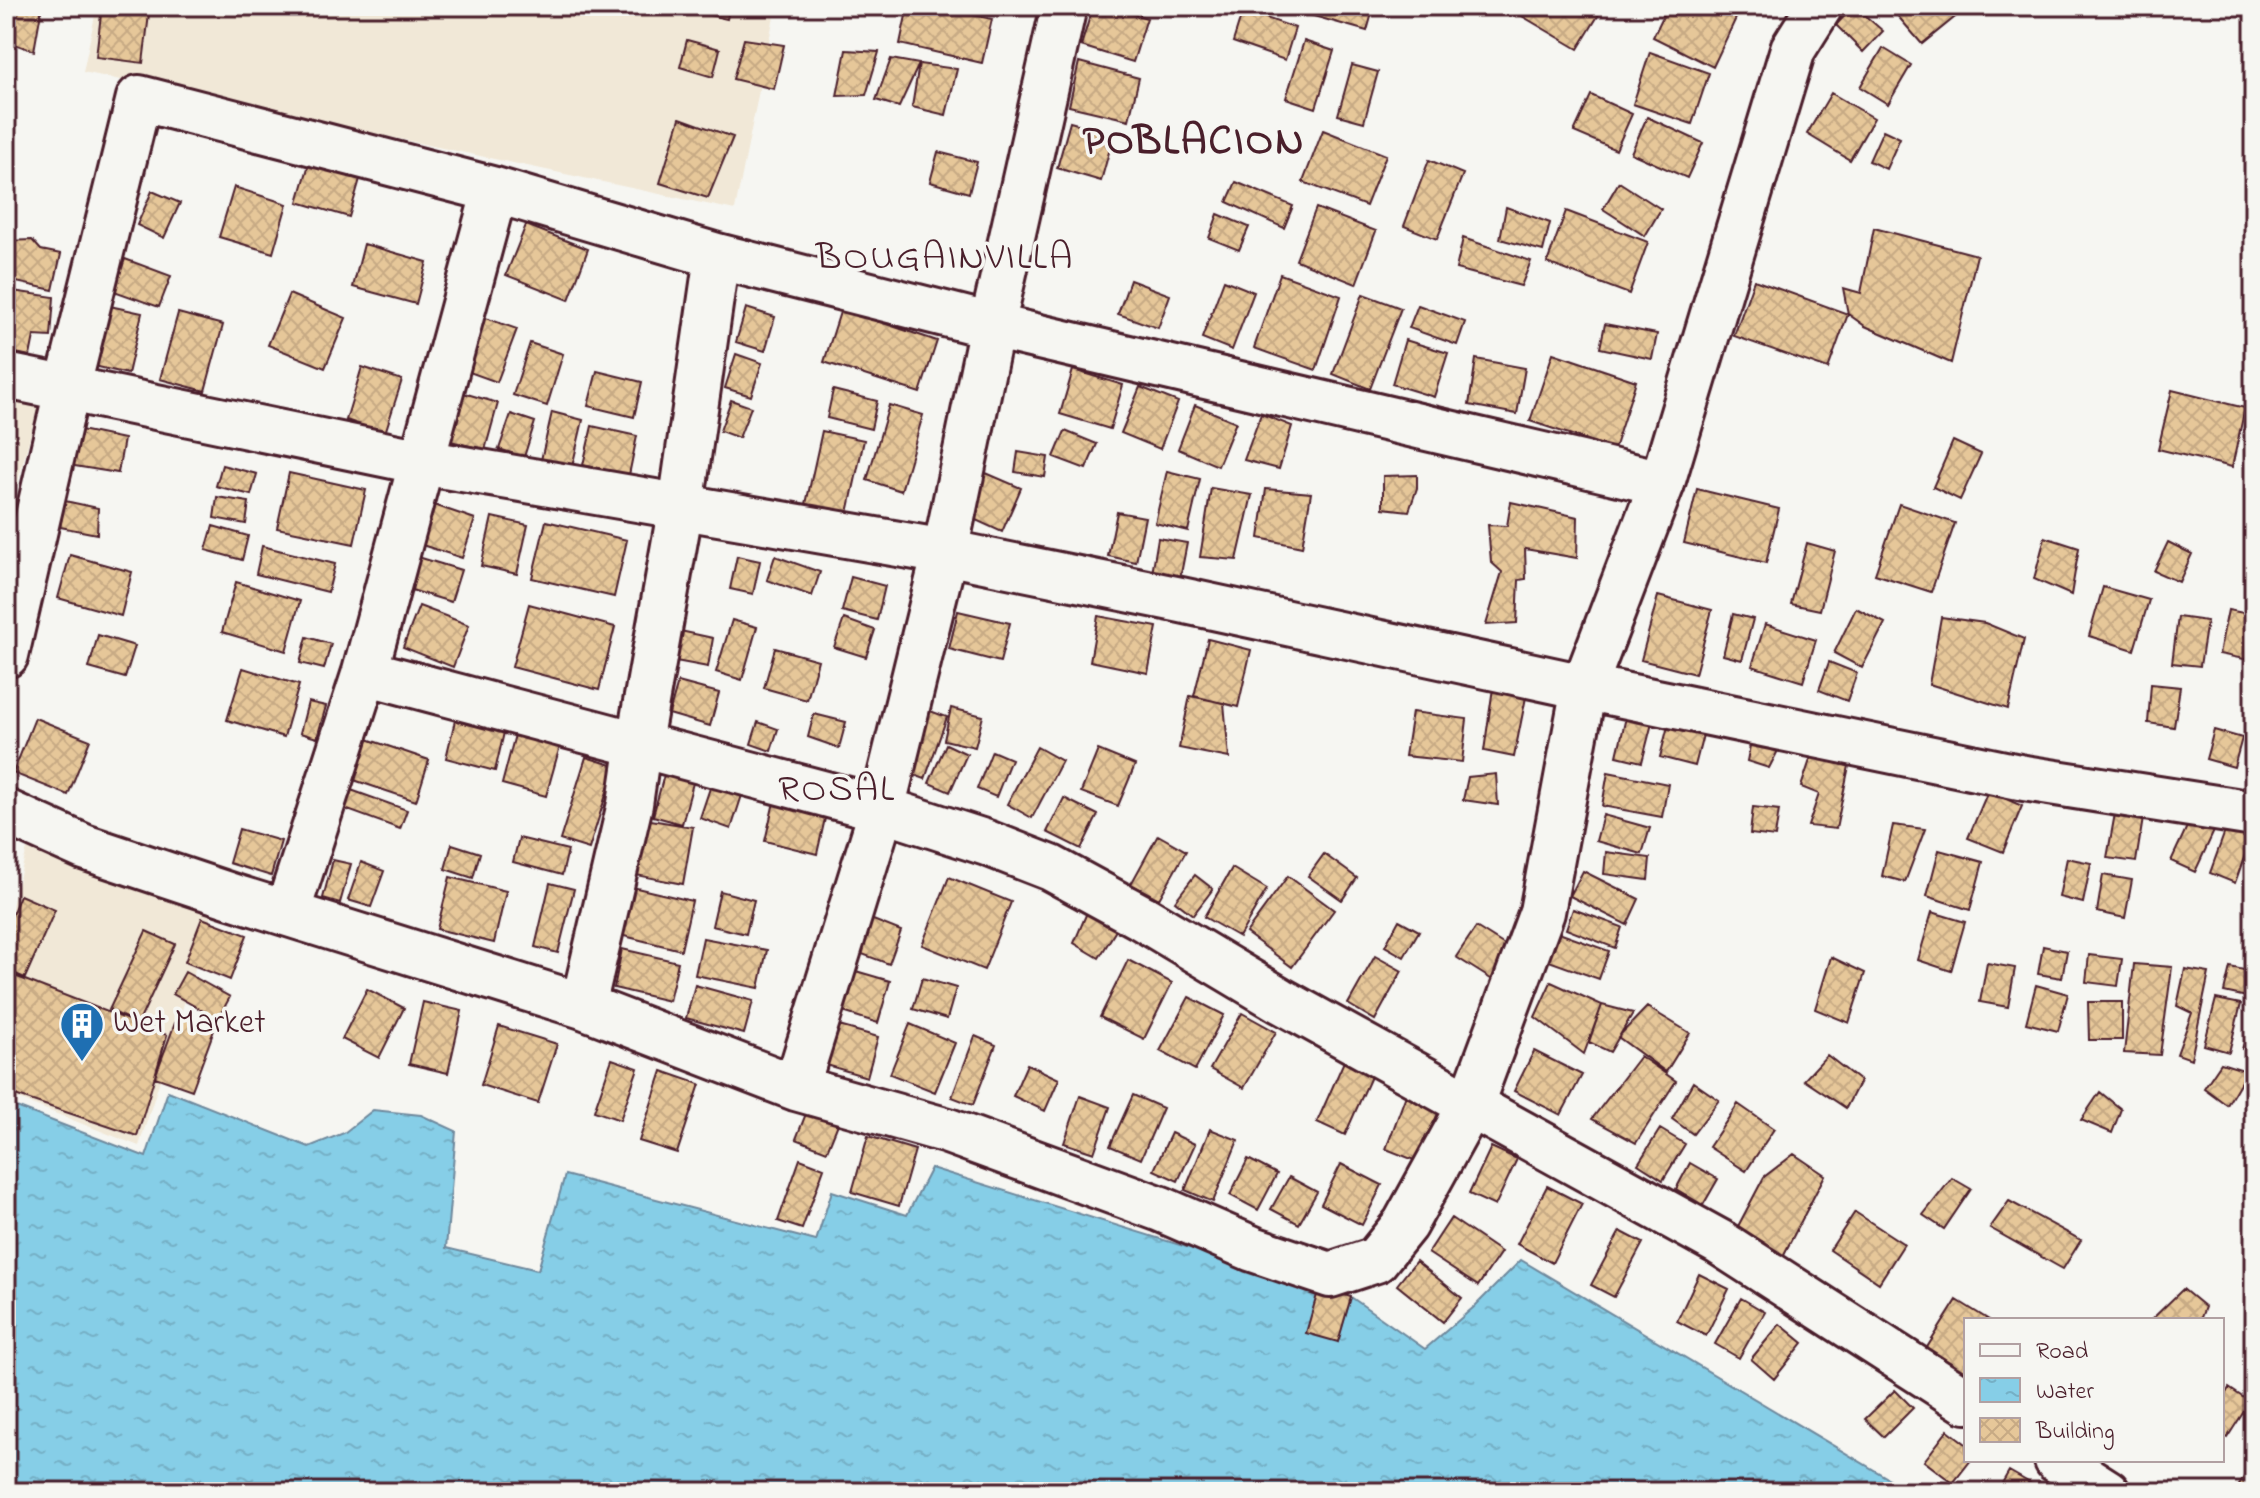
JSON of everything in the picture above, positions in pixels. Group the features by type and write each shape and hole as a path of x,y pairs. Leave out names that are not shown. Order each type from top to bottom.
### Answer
{"street":[{"path":"796,1088 882,809 945,552 1064,6"},
{"path":"1791,6 1793,49"},
{"path":"6,812 84,847 583,1006 796,1088 977,1141 1161,1209 1253,1249 1330,1275 1376,1260 1405,1224 1470,1106 1542,912 1584,687 1662,483 1793,49 1820,6"},
{"path":"6,655 139,98 495,190 717,256 992,326 1662,483"},
{"path":"287,913 365,672 495,190"},
{"path":"583,1006 630,804 681,506 717,256"},
{"path":"6,376 422,462 945,552 2024,778 2254,814"},
{"path":"365,672 639,742 882,809 987,843 1051,868 1141,917 1280,1000 1719,1242 1964,1400"},
{"path":"2060,1462 2107,1492"}],"shaded area":[{"path":"97,6 776,6 735,210 83,72"},
{"path":"6,393 40,400 6,525"},
{"path":"27,849 213,912 139,1146 6,1094 6,928"}],"water":[{"path":"168,1091 309,1147 344,1133 373,1110 421,1115 456,1131 446,1248 538,1270 565,1175 816,1241 832,1191 907,1215 931,1168 1319,1288 1338,1341 1351,1297 1425,1349 1474,1307 1521,1260 1911,1492 6,1492 6,1103 146,1157"}],"building":[{"path":"6,6 42,6 34,51 6,41"},
{"path":"102,6 150,6 143,63 96,57"},
{"path":"671,6 730,6 727,19"},
{"path":"908,6 933,6 992,19 982,63 900,44"},
{"path":"1093,6 1106,6 1147,18 1133,62 1081,46"},
{"path":"1305,6 1374,6 1367,31 1303,13"},
{"path":"1505,6 1604,6 1578,49"},
{"path":"1668,6 1712,6 1736,18 1713,67 1653,37"},
{"path":"1854,6 1883,31 1863,52 1836,25"},
{"path":"1905,6 1954,6 1960,13 1922,44 1896,14"},
{"path":"1243,10 1295,28 1285,60 1233,42"},
{"path":"744,39 784,45 774,89 733,79"},
{"path":"687,40 720,49 713,77 680,67"},
{"path":"1304,41 1334,51 1316,108 1286,98"},
{"path":"1883,48 1911,65 1888,104 1860,87"},
{"path":"846,50 879,52 866,95 837,96"},
{"path":"1650,52 1709,73 1692,124 1633,104"},
{"path":"891,59 919,64 899,107 876,100"},
{"path":"1079,62 1139,78 1129,120 1069,106"},
{"path":"919,64 957,69 946,115 912,107"},
{"path":"1352,65 1378,72 1364,122 1338,115"},
{"path":"1831,93 1874,118 1850,160 1807,134"},
{"path":"1591,95 1632,114 1616,150 1574,132"},
{"path":"1647,117 1703,143 1687,178 1631,153"},
{"path":"680,118 733,137 708,198 660,183"},
{"path":"1070,122 1114,134 1101,181 1057,168"},
{"path":"1323,130 1386,155 1366,206 1303,182"},
{"path":"1883,130 1900,138 1886,169 1869,161"},
{"path":"938,152 977,162 969,193 930,182"},
{"path":"1429,160 1463,174 1437,239 1404,226"},
{"path":"309,164 360,179 349,217 298,202"},
{"path":"1236,182 1293,206 1284,228 1227,202"},
{"path":"1619,182 1661,209 1645,236 1603,209"},
{"path":"234,187 287,204 273,253 219,237"},
{"path":"152,191 180,203 164,238 137,225"},
{"path":"1506,207 1550,223 1543,251 1500,239"},
{"path":"1316,208 1376,231 1356,284 1296,260"},
{"path":"1566,211 1648,242 1629,294 1547,263"},
{"path":"1218,214 1249,227 1239,250 1209,238"},
{"path":"526,225 588,249 569,300 506,275"},
{"path":"1874,228 1977,255 1951,363 1865,326 1848,314 1843,288 1861,293"},
{"path":"1463,238 1531,261 1521,286 1456,269"},
{"path":"32,240 41,250 61,254 53,290 7,280 6,241"},
{"path":"364,244 427,262 416,304 353,287"},
{"path":"125,259 171,276 159,307 114,291"},
{"path":"1280,274 1341,296 1316,370 1254,348"},
{"path":"1130,280 1170,295 1158,328 1118,314"},
{"path":"1224,280 1254,292 1232,350 1202,338"},
{"path":"1754,280 1848,314 1828,369 1734,336"},
{"path":"6,290 54,297 51,337 34,336 30,356 11,352 13,330 6,328"},
{"path":"289,294 346,318 325,368 268,345"},
{"path":"1363,294 1401,308 1370,389 1333,374"},
{"path":"105,305 142,313 128,374 90,365"},
{"path":"1418,305 1465,322 1457,345 1409,328"},
{"path":"746,308 775,317 765,351 736,342"},
{"path":"841,309 937,341 920,393 824,362"},
{"path":"178,313 223,325 205,391 160,379"},
{"path":"477,315 517,329 497,382 458,368"},
{"path":"1605,324 1657,334 1652,359 1600,348"},
{"path":"1405,340 1448,353 1434,397 1392,384"},
{"path":"530,343 563,354 547,406 513,395"},
{"path":"1553,353 1636,381 1614,449 1530,421"},
{"path":"736,354 762,363 751,396 725,388"},
{"path":"1476,359 1525,368 1517,414 1469,405"},
{"path":"362,367 402,380 385,433 346,420"},
{"path":"1073,370 1123,385 1110,429 1060,414"},
{"path":"597,371 642,382 634,417 588,406"},
{"path":"1140,387 1178,402 1160,449 1121,433"},
{"path":"833,390 877,401 871,429 827,418"},
{"path":"2172,390 2245,408 2232,467 2158,449"},
{"path":"460,392 498,403 485,450 447,440"},
{"path":"731,400 751,407 739,438 720,431"},
{"path":"889,405 923,415 901,491 867,480"},
{"path":"1195,405 1236,422 1218,466 1178,449"},
{"path":"552,412 583,420 572,467 541,460"},
{"path":"511,414 535,422 524,457 499,449"},
{"path":"1261,414 1292,426 1279,469 1244,460"},
{"path":"592,426 637,436 629,475 583,465"},
{"path":"71,428 124,439 118,473 62,464"},
{"path":"822,431 864,440 848,513 806,504"},
{"path":"1065,431 1097,444 1086,469 1054,457"},
{"path":"1953,441 1981,454 1960,500 1933,487"},
{"path":"1018,452 1048,457 1045,477 1015,472"},
{"path":"222,465 257,474 251,495 216,486"},
{"path":"1167,471 1200,479 1188,531 1155,523"},
{"path":"289,473 366,490 354,544 277,528"},
{"path":"986,473 1021,488 1002,532 967,516"},
{"path":"1417,475 1417,488 1409,511 1383,508 1383,476"},
{"path":"1211,488 1252,495 1237,560 1200,557"},
{"path":"1266,489 1311,493 1302,547 1259,538"},
{"path":"1697,489 1779,509 1766,563 1684,543"},
{"path":"217,497 249,502 246,524 214,518"},
{"path":"65,501 98,508 97,534 60,527"},
{"path":"1511,502 1578,517 1577,558 1525,549 1526,579 1519,580 1517,623 1486,625 1502,572 1491,562 1488,525 1507,526"},
{"path":"431,504 475,519 462,558 419,544"},
{"path":"1899,504 1955,523 1931,592 1875,574"},
{"path":"1117,512 1145,517 1136,562 1108,556"},
{"path":"492,517 528,525 517,574 481,566"},
{"path":"546,521 627,540 614,597 532,578"},
{"path":"213,526 248,536 242,560 206,550"},
{"path":"2045,537 2079,548 2071,595 2034,579"},
{"path":"1158,538 1187,543 1180,579 1152,574"},
{"path":"2168,542 2192,554 2179,582 2154,571"},
{"path":"1807,543 1835,551 1820,610 1791,604"},
{"path":"262,546 335,564 328,592 256,574"},
{"path":"70,555 132,572 121,616 58,598"},
{"path":"737,556 760,561 753,594 730,589"},
{"path":"775,556 820,572 812,596 767,580"},
{"path":"418,557 461,570 451,602 408,589"},
{"path":"851,577 885,586 877,620 842,611"},
{"path":"236,582 300,601 286,651 222,632"},
{"path":"2103,587 2149,600 2134,650 2089,636"},
{"path":"1658,596 1712,610 1695,674 1641,660"},
{"path":"529,604 615,627 599,690 512,667"},
{"path":"419,606 469,625 453,667 403,647"},
{"path":"1856,608 1885,623 1862,668 1834,653"},
{"path":"2228,610 2254,615 2254,661 2219,654"},
{"path":"958,611 1010,623 1000,662 949,649"},
{"path":"1733,614 1753,619 1742,660 1723,655"},
{"path":"1098,616 1157,627 1148,673 1090,661"},
{"path":"1941,617 1985,623 2024,639 2008,709 1929,684"},
{"path":"2178,617 2207,621 2200,666 2172,663"},
{"path":"844,619 875,630 866,657 834,647"},
{"path":"732,620 757,627 742,680 716,672"},
{"path":"1765,624 1816,640 1803,682 1752,666"},
{"path":"671,629 713,638 708,667 665,659"},
{"path":"98,635 135,646 125,678 89,668"},
{"path":"307,637 331,644 324,669 300,663"},
{"path":"1208,639 1251,650 1238,707 1194,696"},
{"path":"775,648 818,660 807,700 764,688"},
{"path":"1829,662 1857,673 1847,701 1819,690"},
{"path":"243,668 299,685 284,737 227,720"},
{"path":"1494,681 1528,687 1514,757 1484,751"},
{"path":"678,682 719,693 710,726 669,714"},
{"path":"2151,684 2180,687 2174,727 2148,723"},
{"path":"1190,696 1224,703 1229,758 1179,748"},
{"path":"308,702 326,706 317,738 300,733"},
{"path":"919,707 947,717 925,779 897,769"},
{"path":"951,708 983,716 975,747 944,740"},
{"path":"457,712 506,724 495,771 446,758"},
{"path":"1412,712 1467,719 1462,762 1405,756"},
{"path":"814,714 846,722 839,748 808,737"},
{"path":"1626,717 1652,723 1642,762 1617,756"},
{"path":"35,718 90,740 68,795 13,773"},
{"path":"758,722 778,729 771,751 751,744"},
{"path":"1669,722 1704,731 1695,766 1660,757"},
{"path":"517,727 562,739 546,796 502,784"},
{"path":"1753,730 1782,743 1769,768 1747,761"},
{"path":"2214,730 2242,738 2234,767 2206,759"},
{"path":"367,739 429,760 416,801 354,780"},
{"path":"946,744 967,754 950,792 929,783"},
{"path":"1037,747 1062,761 1032,818 1007,804"},
{"path":"1098,750 1135,765 1118,806 1081,792"},
{"path":"992,751 1011,759 996,797 977,789"},
{"path":"586,757 615,766 589,849 560,840"},
{"path":"1811,757 1849,766 1836,829 1808,826 1819,794 1801,787"},
{"path":"1608,772 1668,784 1662,817 1602,806"},
{"path":"1496,774 1498,805 1463,800 1468,777"},
{"path":"664,775 693,783 682,824 653,816"},
{"path":"713,779 744,789 731,829 700,818"},
{"path":"351,790 407,810 400,829 345,809"},
{"path":"1988,791 2022,806 2003,852 1968,838"},
{"path":"1064,798 1098,815 1081,849 1047,832"},
{"path":"774,802 826,814 817,854 765,841"},
{"path":"1753,807 1779,810 1775,837 1750,834"},
{"path":"2116,808 2144,812 2136,862 2107,858"},
{"path":"1603,815 1650,828 1642,854 1596,841"},
{"path":"2191,818 2215,829 2195,872 2171,861"},
{"path":"645,819 693,827 683,884 636,875"},
{"path":"1893,825 1925,829 1905,882 1882,876"},
{"path":"2227,826 2252,835 2235,883 2210,873"},
{"path":"239,829 281,841 271,876 229,863"},
{"path":"1158,835 1186,851 1159,899 1131,884"},
{"path":"519,838 568,850 562,875 513,862"},
{"path":"452,844 480,853 473,878 445,869"},
{"path":"1939,850 1983,862 1970,910 1927,896"},
{"path":"6,852 16,855 6,886"},
{"path":"1606,852 1650,858 1648,880 1604,874"},
{"path":"1324,854 1357,878 1342,900 1308,876"},
{"path":"2067,858 2091,863 2083,903 2059,897"},
{"path":"333,860 351,864 340,903 323,898"},
{"path":"361,862 384,871 371,907 348,900"},
{"path":"1232,868 1267,889 1239,937 1204,917"},
{"path":"1583,871 1639,899 1627,925 1570,896"},
{"path":"1195,875 1213,889 1193,915 1175,901"},
{"path":"2103,875 2132,880 2125,918 2097,912"},
{"path":"1288,876 1334,910 1292,967 1246,933"},
{"path":"450,877 506,891 494,943 437,929"},
{"path":"949,877 1011,902 984,970 922,945"},
{"path":"550,883 574,889 558,953 535,947"},
{"path":"628,886 692,901 681,950 616,934"},
{"path":"720,891 754,900 746,934 712,926"},
{"path":"20,895 55,910 25,978 6,970 6,929"},
{"path":"1573,909 1622,927 1615,948 1566,929"},
{"path":"1088,910 1121,922 1099,958 1074,943"},
{"path":"1932,912 1965,922 1951,971 1918,960"},
{"path":"858,914 901,931 889,964 846,948"},
{"path":"202,918 247,935 230,980 185,962"},
{"path":"1399,920 1419,931 1404,957 1385,946"},
{"path":"1476,927 1514,951 1494,981 1456,957"},
{"path":"146,931 175,944 138,1024 109,1010"},
{"path":"1556,932 1609,951 1599,979 1546,960"},
{"path":"703,938 767,950 759,988 695,975"},
{"path":"2043,946 2067,951 2062,978 2038,974"},
{"path":"622,949 678,962 669,1001 614,988"},
{"path":"2089,955 2122,959 2118,986 2086,982"},
{"path":"1375,956 1402,971 1375,1020 1348,1004"},
{"path":"1831,957 1865,973 1849,1023 1815,1009"},
{"path":"1128,960 1172,983 1144,1039 1100,1017"},
{"path":"1987,963 2015,968 2008,1007 1980,1002"},
{"path":"2134,964 2172,967 2160,1055 2124,1053"},
{"path":"842,967 890,981 878,1023 830,1008"},
{"path":"2230,967 2253,972 2247,997 2224,992"},
{"path":"2185,969 2209,973 2191,1059 2177,1054 2192,1013 2177,1006"},
{"path":"185,972 230,997 218,1019 173,994"},
{"name":"Wet Market","path":"12,975 167,1035 137,1136 6,1092 6,994"},
{"path":"922,978 956,988 947,1019 913,1009"},
{"path":"1551,982 1602,1005 1584,1054 1535,1017"},
{"path":"695,985 753,1001 744,1034 686,1018"},
{"path":"2036,985 2068,994 2058,1031 2026,1023"},
{"path":"367,989 404,1008 379,1058 342,1039"},
{"path":"1189,997 1224,1015 1195,1070 1160,1051"},
{"path":"2216,999 2241,1004 2229,1052 2204,1045"},
{"path":"423,1002 462,1011 448,1073 409,1064"},
{"path":"2088,1002 2122,1002 2122,1040 2089,1040"},
{"path":"1602,1005 1633,1013 1610,1052 1589,1042"},
{"path":"1647,1007 1690,1033 1666,1072 1618,1037"},
{"path":"1242,1013 1276,1032 1244,1088 1210,1069"},
{"path":"178,1015 214,1030 192,1090 155,1077"},
{"path":"2254,1017 2254,1053 2242,1049"},
{"path":"825,1022 878,1037 867,1077 813,1061"},
{"path":"910,1024 955,1043 935,1092 890,1074"},
{"path":"499,1026 557,1044 538,1103 481,1085"},
{"path":"975,1036 996,1045 973,1105 952,1097"},
{"path":"1534,1051 1582,1075 1561,1115 1514,1091"},
{"path":"1827,1055 1860,1081 1846,1108 1804,1080"},
{"path":"1640,1056 1676,1081 1636,1143 1592,1119"},
{"path":"612,1059 638,1068 620,1120 594,1111"},
{"path":"1345,1059 1373,1072 1345,1135 1317,1122"},
{"path":"2221,1063 2247,1071 2227,1105 2204,1088"},
{"path":"1027,1064 1059,1079 1045,1111 1013,1096"},
{"path":"662,1071 700,1084 677,1153 639,1141"},
{"path":"1693,1082 1719,1100 1693,1134 1672,1119"},
{"path":"2100,1092 2121,1109 2112,1133 2081,1120"},
{"path":"1133,1095 1163,1108 1141,1159 1110,1146"},
{"path":"1406,1095 1440,1108 1419,1162 1386,1149"},
{"path":"813,1096 844,1109 827,1151 796,1139"},
{"path":"1080,1096 1110,1107 1094,1153 1064,1143"},
{"path":"1738,1104 1774,1129 1746,1171 1709,1147"},
{"path":"1210,1129 1238,1140 1213,1202 1185,1190"},
{"path":"1660,1129 1685,1144 1663,1180 1638,1164"},
{"path":"1171,1133 1195,1144 1178,1181 1154,1170"},
{"path":"868,1136 915,1150 899,1206 852,1192"},
{"path":"1491,1147 1517,1159 1495,1206 1469,1194"},
{"path":"1794,1154 1825,1175 1781,1260 1735,1232 1764,1177"},
{"path":"800,1159 824,1168 802,1229 778,1221"},
{"path":"1248,1159 1277,1174 1258,1210 1230,1195"},
{"path":"1690,1163 1718,1179 1703,1205 1676,1189"},
{"path":"1341,1164 1382,1185 1362,1225 1321,1204"},
{"path":"1289,1177 1317,1192 1299,1224 1271,1209"},
{"path":"1952,1178 1971,1189 1944,1229 1923,1215"},
{"path":"1547,1186 1582,1204 1552,1263 1517,1244"},
{"path":"2009,1201 2081,1240 2063,1269 1990,1228"},
{"path":"1855,1212 1904,1244 1879,1283 1830,1250"},
{"path":"1451,1218 1501,1252 1478,1286 1428,1253"},
{"path":"1620,1231 1643,1243 1614,1297 1591,1285"},
{"path":"1416,1261 1462,1298 1443,1322 1397,1285"},
{"path":"1699,1274 1729,1289 1706,1336 1677,1321"},
{"path":"1319,1288 1351,1297 1338,1342 1306,1333"},
{"path":"2183,1289 2205,1307 2201,1318 2153,1318"},
{"path":"1741,1298 1765,1312 1739,1358 1715,1344"},
{"path":"1957,1300 1986,1318 1964,1318 1964,1373 1926,1349"},
{"path":"1780,1324 1803,1343 1774,1379 1751,1359"},
{"path":"2229,1388 2250,1402 2227,1438 2224,1436 2224,1397"},
{"path":"1895,1390 1913,1408 1884,1437 1865,1419"},
{"path":"1948,1430 1964,1442 1964,1462 1969,1462 1953,1483 1924,1461"},
{"path":"2249,1469 2254,1473 2254,1492 2235,1492"},
{"path":"2009,1471 2037,1487 2034,1492 1997,1492"}],"place":[{"name":"Wet Market","path":"82,1063"}],"district":[{"name":"POBLACION","path":"1194,142"},
{"name":"BOUGAINVILLA","path":"945,259"},
{"name":"ROSAL","path":"837,791"}]}
